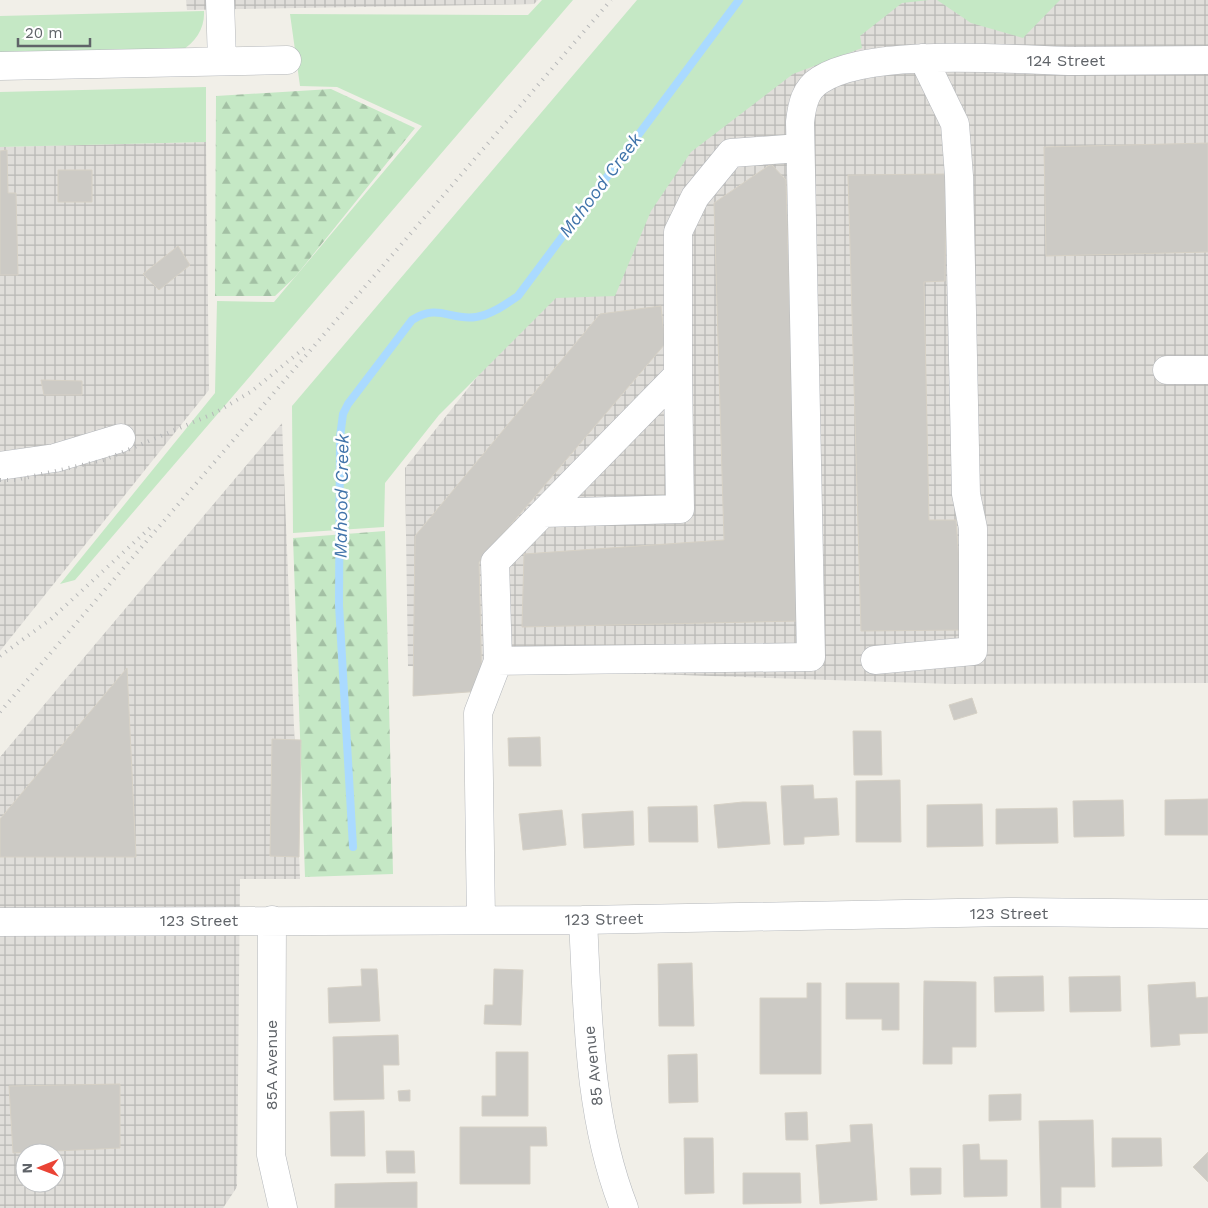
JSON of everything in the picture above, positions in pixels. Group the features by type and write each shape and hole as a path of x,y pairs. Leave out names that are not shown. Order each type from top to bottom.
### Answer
{"street":[{"path":"220,0 222,61"},
{"path":"875,660 973,651 973,528 966,494 959,176 956,124 923,58"},
{"name":"124 Street","path":"498,661 811,657 800,148 801,108 805,96 819,80 846,68 923,58 1077,61 1208,60"},
{"path":"0,66 287,60"},
{"path":"543,513 680,509 678,232 695,197 731,153 800,148"},
{"path":"1167,370 1208,370"},
{"path":"482,920 478,713 498,661 496,562 678,375"},
{"path":"0,466 54,458 121,438"},
{"name":"123 Street","path":"0,922 583,920 1009,912 1208,914"},
{"name":"85A Avenue","path":"272,920 271,1155 283,1208"},
{"name":"85 Avenue","path":"583,920 595,1098 606,1148 624,1208"}],"shaded area":[{"path":"186,0 538,0 534,4 187,10"},
{"path":"775,0 1208,0 1208,683 951,684 408,666 405,468"},
{"path":"206,142 209,390 0,651 0,147"},
{"path":"282,423 300,879 240,879 237,1187 223,1208 0,1208 0,757"}],"green space":[{"path":"542,0 573,0 75,580 60,584 215,393 217,301 274,302 422,126 337,87 300,86 290,14 528,15"},
{"path":"637,0 929,0 902,3 860,36 862,48 793,74 691,152 651,211 615,296 556,298 439,415 385,483 384,527 293,533 292,406"},
{"path":"937,0 1060,0 1023,38 971,23"},
{"path":"204,11 201,29 195,39 181,51 0,54 0,16"},
{"path":"206,87 206,142 0,147 0,92"},
{"path":"331,89 415,128 295,277 275,296 215,296 216,96"},
{"path":"385,531 393,874 305,877 293,538"}],"building":[{"path":"1208,143 1208,252 1046,256 1044,147"},
{"path":"7,150 8,193 16,193 18,275 0,275 0,151"},
{"path":"771,164 786,180 799,621 522,627 524,554 724,540 714,203"},
{"path":"58,170 92,170 92,202 58,202"},
{"path":"946,174 945,281 924,282 929,520 956,520 964,630 861,631 848,175"},
{"path":"178,246 190,265 159,290 143,274"},
{"path":"661,306 665,344 479,562 482,691 413,696 415,536 600,314"},
{"path":"41,380 82,381 82,395 44,395"},
{"path":"127,668 136,857 0,857 0,819"},
{"path":"972,698 977,713 954,720 949,705"},
{"path":"853,731 881,731 882,775 854,775"},
{"path":"540,737 541,766 509,766 508,738"},
{"path":"272,739 301,740 299,857 270,856"},
{"path":"900,780 901,842 856,842 856,781"},
{"path":"813,785 814,799 837,798 839,835 804,837 804,844 784,845 781,786"},
{"path":"1208,799 1208,835 1165,835 1165,800"},
{"path":"1123,800 1124,836 1074,837 1073,801"},
{"path":"766,802 770,844 718,848 714,805"},
{"path":"982,804 983,846 927,847 927,805"},
{"path":"697,806 698,842 649,842 648,807"},
{"path":"1057,808 1058,843 996,844 996,809"},
{"path":"562,810 566,845 523,850 519,814"},
{"path":"633,811 634,845 584,848 582,814"},
{"path":"692,963 694,1026 659,1026 658,964"},
{"path":"361,969 377,969 380,1021 329,1023 328,988 362,986"},
{"path":"494,969 523,970 521,1025 484,1024 485,1005 493,1005"},
{"path":"1043,976 1044,1011 995,1012 994,977"},
{"path":"1120,976 1121,1011 1070,1012 1069,977"},
{"path":"924,981 976,982 976,1047 952,1047 952,1064 923,1064"},
{"path":"1195,982 1196,998 1208,997 1208,1033 1179,1034 1180,1045 1151,1047 1148,985"},
{"path":"807,983 821,983 821,1074 760,1074 760,998 807,998"},
{"path":"846,983 899,983 899,1030 882,1030 882,1019 846,1019"},
{"path":"398,1035 399,1065 383,1065 384,1099 334,1100 333,1037"},
{"path":"496,1052 528,1052 528,1116 482,1116 482,1096 496,1096"},
{"path":"697,1054 698,1102 669,1103 668,1055"},
{"path":"120,1084 120,1148 65,1151 65,1143 15,1143 15,1153 13,1153 9,1086"},
{"path":"410,1090 410,1101 399,1101 398,1091"},
{"path":"1021,1094 1021,1120 989,1121 989,1095"},
{"path":"364,1111 365,1156 331,1156 330,1112"},
{"path":"807,1112 808,1140 786,1140 785,1113"},
{"path":"1093,1120 1095,1187 1061,1187 1061,1208 1041,1208 1039,1121"},
{"path":"872,1124 877,1200 820,1204 816,1145 851,1142 850,1125"},
{"path":"460,1127 546,1127 547,1146 530,1146 530,1184 460,1184"},
{"path":"684,1138 713,1138 714,1193 685,1194"},
{"path":"1112,1138 1161,1138 1162,1166 1112,1167"},
{"path":"979,1144 980,1160 1007,1160 1007,1196 964,1197 963,1145"},
{"path":"386,1151 414,1151 415,1173 387,1173"},
{"path":"1208,1152 1208,1182 1193,1167"},
{"path":"910,1168 941,1168 941,1194 911,1195"},
{"path":"743,1173 800,1173 801,1203 743,1204"},
{"path":"417,1182 417,1208 335,1208 335,1184"}],"waterway":[{"name":"Mahood Creek","path":"353,847 339,605 340,437 343,414 348,404 412,320 430,313 467,318 482,316 498,309 518,296 739,0"}],"railway":[{"path":"0,712 611,0"},
{"path":"0,480 16,480 104,460 215,413 252,391 308,345"},
{"path":"0,656 51,619 152,526"}]}
